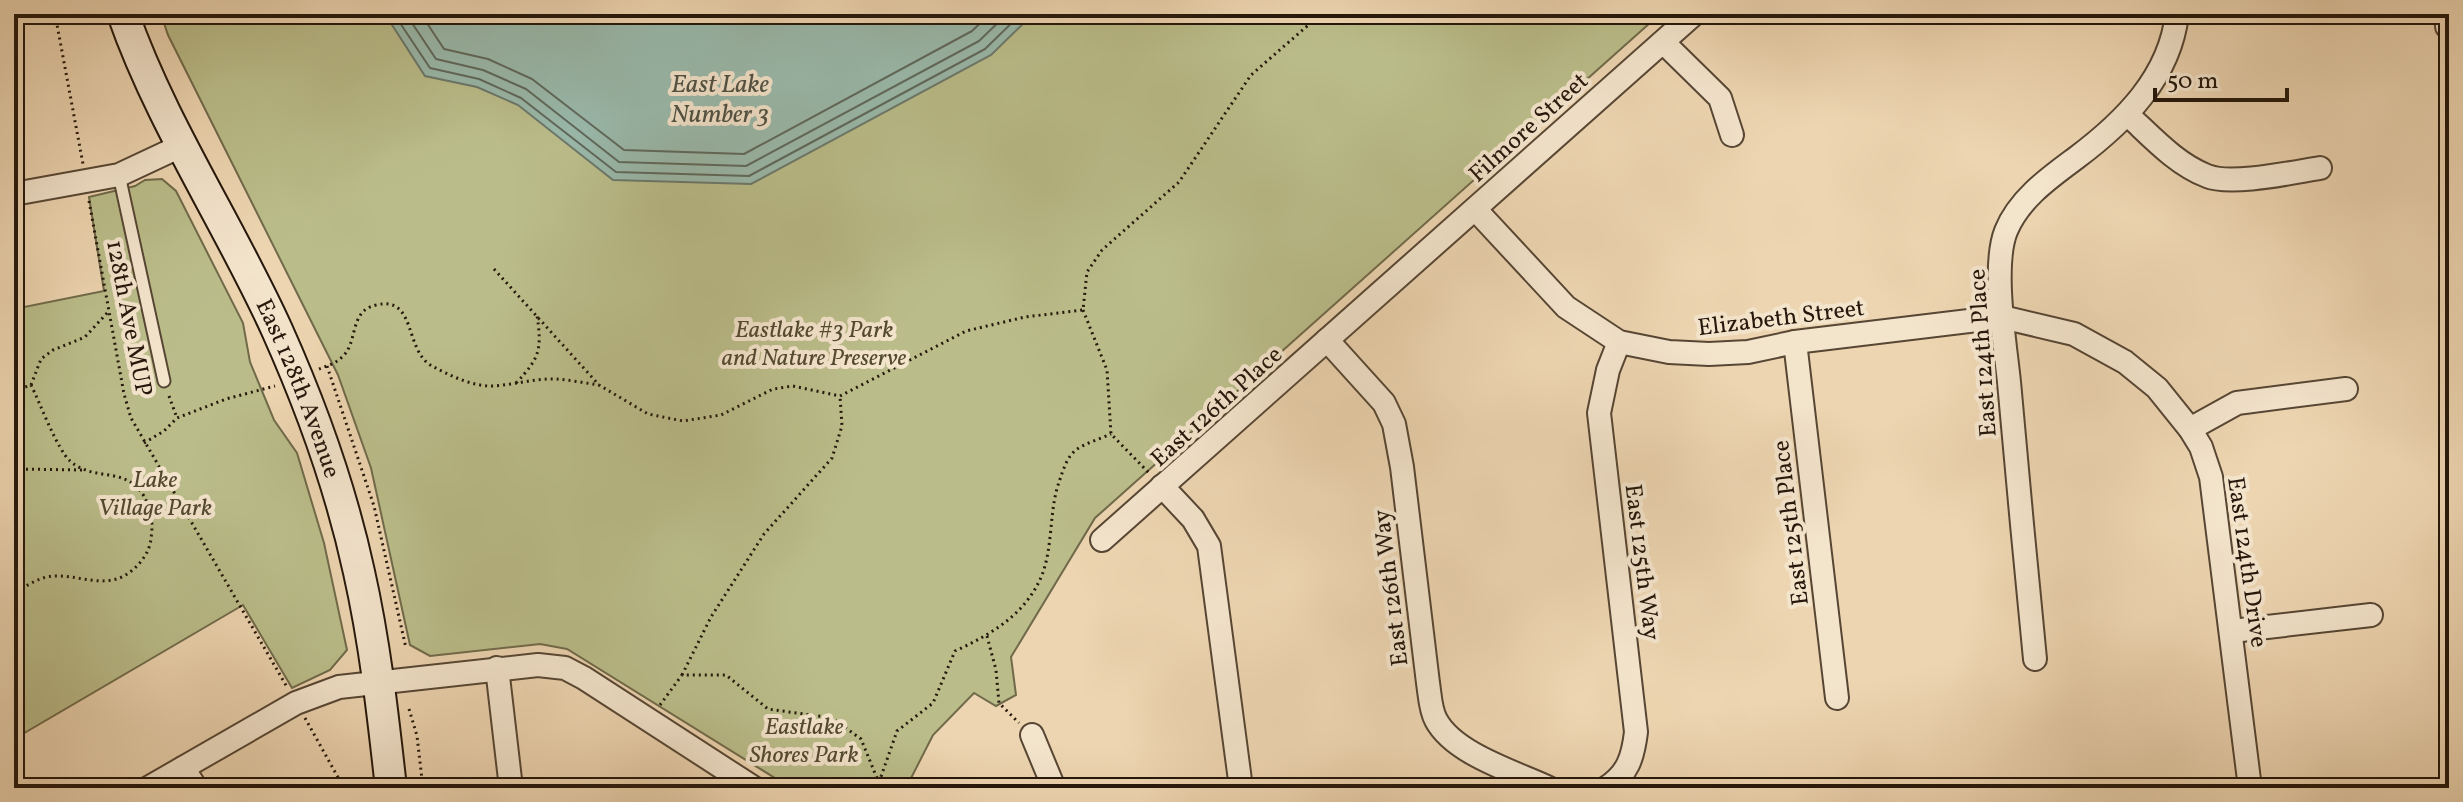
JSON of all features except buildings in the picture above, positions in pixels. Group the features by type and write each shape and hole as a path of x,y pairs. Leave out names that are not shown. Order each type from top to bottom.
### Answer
{"main road":[{"name":"East 128th Avenue","path":"123,14 145,69 262,297 298,378 333,473 359,571 378,682 391,788"}],"street":[{"name":"Filmore Street","path":"1397,278 1694,14"},
{"name":"East 124th Place","path":"2035,659 2002,317 2001,251 2005,232 2016,212 2033,192 2128,115 2158,73 2172,40 2177,14"},
{"path":"2448,14 2449,26"},
{"path":"1663,42 1720,98 1732,135"},
{"path":"2128,115 2181,162 2208,177 2259,177 2320,168"},
{"path":"14,194 119,175 183,145"},
{"name":"Elizabeth Street","path":"1475,209 1566,307 1619,342 1690,355 1748,352 1795,342 2002,317"},
{"name":"East 126th Place","path":"1241,788 1209,546 1193,519 1162,486 1397,278"},
{"name":"East 124th Drive","path":"2002,317 2074,334 2125,362 2157,388 2201,447 2215,495 2250,788"},
{"name":"East 126th Way","path":"1327,340 1384,403 1394,424 1434,717 1453,742 1461,747 1549,788"},
{"name":"East 125th Way","path":"1611,787 1629,764 1636,732 1599,413 1603,388 1619,342"},
{"name":"East 125th Place","path":"1795,342 1837,698"},
{"path":"2190,429 2237,403 2346,389"},
{"path":"1102,540 1162,486"},
{"path":"2232,631 2371,615"},
{"path":"148,788 296,703 339,687 497,668 551,665 584,678 754,788"},
{"path":"497,668 511,788"},
{"path":"1032,735 1054,788"},
{"path":"183,768 196,788"}],"lane":[{"path":"119,175 164,381"}],"path":[{"path":"55,14 83,166"},
{"path":"1162,486 1111,434 1107,370 1083,310 1087,272 1102,250 1179,182 1251,75 1321,14"},
{"name":"128th Ave MUP","path":"89,197 108,311 131,418 290,692"},
{"path":"494,269 599,385 648,414 683,421 721,415 773,389 793,386 840,396 966,331 1025,317 1083,310"},
{"path":"406,648 374,506 327,366 346,353 355,324 364,311 381,304 393,306 402,312 409,323 418,355 429,364 471,383 490,386 554,379 599,385"},
{"path":"14,594 27,584 48,577 100,581 127,575 150,548 150,510 141,489 132,481 71,462 31,385 41,359 53,350 85,337 108,311"},
{"path":"516,383 539,354 537,315"},
{"path":"164,381 177,418"},
{"path":"14,391 31,385"},
{"path":"144,443 164,431 177,418 226,399 262,391"},
{"path":"648,721 682,675 711,617 764,534 832,458 842,426 840,396"},
{"path":"878,786 897,731 933,703 955,651 987,636 1010,620 1042,574 1056,490 1065,465 1077,450 1111,434"},
{"path":"14,469 88,469"},
{"path":"141,489 163,476"},
{"path":"987,636 996,670 999,703 1032,735"},
{"path":"682,675 726,675 768,709 832,718 861,739 878,786"},
{"path":"409,709 417,736 423,788"},
{"path":"303,715 344,788"}],"green space":[{"name":"Eastlake #3 Park and Nature Preserve","path":"161,14 1660,14 1095,518 1011,657 1016,695 996,706 974,693 933,735 906,788 791,788 567,649 540,644 430,656 410,645 371,468 338,375 168,35"},
{"name":"Lake Village Park","path":"162,179 176,191 243,323 250,362 274,420 297,453 324,543 347,650 330,670 292,688 243,605 14,739 14,309 104,291 89,197 135,186 145,180"}],"water":[{"name":"East Lake Number 3","path":"385,14 1033,14 991,55 751,184 613,180 518,105 477,87 425,76"}],"park label":[{"name":"Eastlake Shores Park","path":"804,740"}]}
